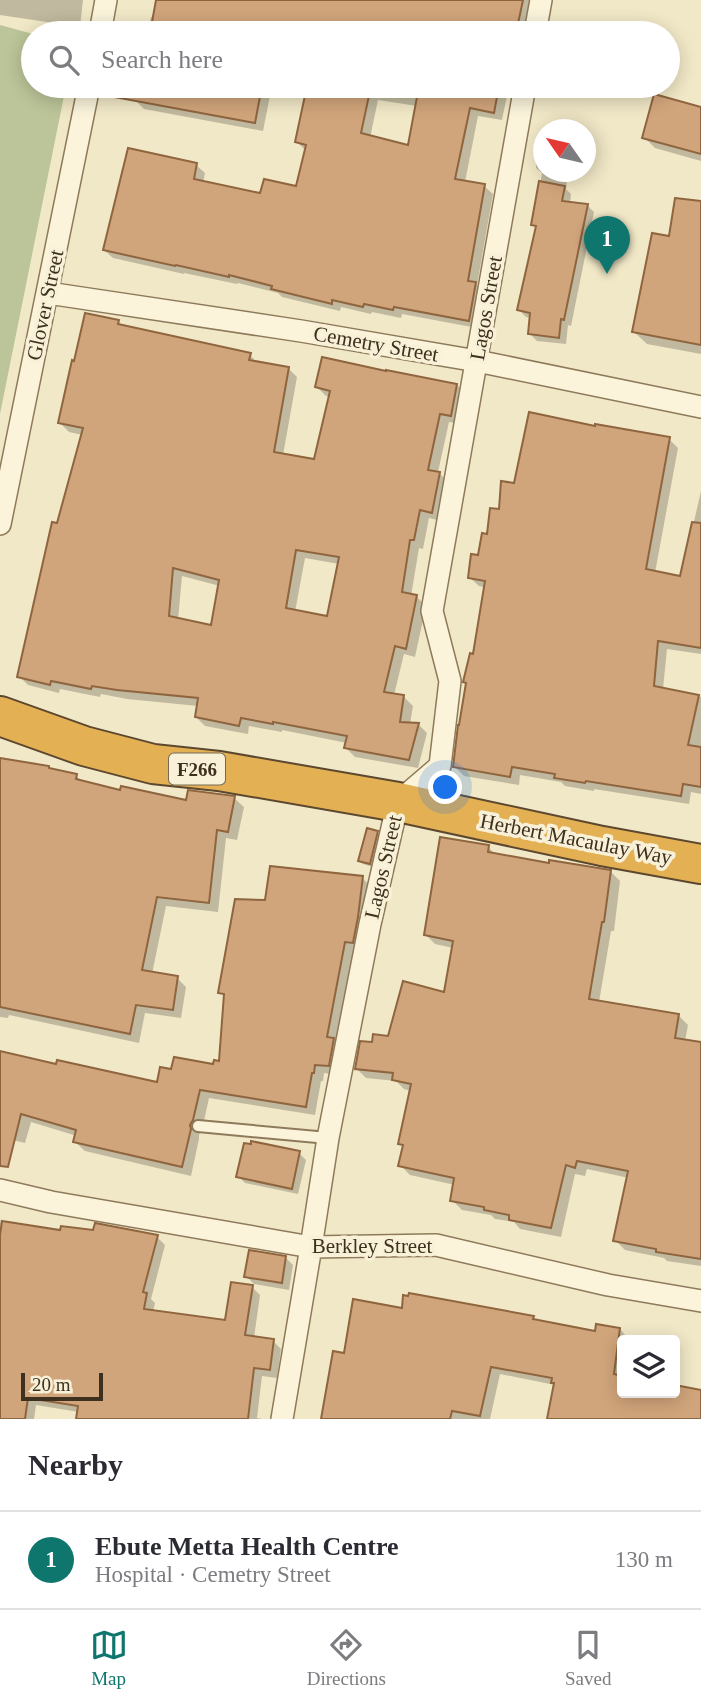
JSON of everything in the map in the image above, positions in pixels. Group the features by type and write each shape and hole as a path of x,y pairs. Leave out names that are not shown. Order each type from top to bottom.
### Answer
{"highway":[{"name":"Herbert Macaulay Way","path":"0,716 84,746 153,764 219,771 398,802 602,846 701,864"}],"street":[{"path":"103,21 107,0"},
{"path":"537,21 541,0"},
{"name":"Glover Street","path":"0,524 87,98"},
{"name":"Lagos Street","path":"282,1419 328,1138 370,924 398,802 440,766 450,681 432,611 523,98"},
{"name":"Cemetry Street","path":"48,293 477,361 701,407"},
{"name":"Berkley Street","path":"0,1190 51,1202 311,1247 436,1245 608,1285 701,1301"}],"lane":[{"path":"198,1126 328,1138"}],"green space":[{"path":"0,25 21,31 21,98 64,98 0,414"}],"building":[{"path":"156,0 523,0 519,21 152,21"},
{"path":"119,98 260,98 255,123"},
{"path":"304,98 368,98 361,133 408,145 417,98 497,98 494,113 470,108 455,179 485,184 468,281 476,282 469,321 394,307 393,310 364,304 363,307 332,300 332,304 229,275 103,250 128,148 197,163 194,179 260,193 264,179 296,186 306,145 295,142"},
{"path":"653,98 668,98 701,107 701,154 642,138"},
{"path":"539,182 565,186 562,201 588,204 559,338 528,334 530,313 517,310 536,226 531,225"},
{"path":"675,198 701,201 701,345 632,332 652,233 669,236"},
{"path":"85,313 119,320 118,324 251,353 249,360 289,367 274,452 314,459 330,391 315,387 322,357 457,384 451,416 440,414 428,470 440,472 432,513 420,510 414,540 410,540 402,592 417,595 406,649 395,646 384,692 404,695 400,722 419,723 409,760 344,748 347,736 241,718 239,726 195,717 198,698 92,686 91,689 51,681 50,685 17,677 52,522 57,523 83,428 58,423 72,360 74,361","holes":["296,550 339,557 327,616 286,608","173,568 219,580 211,625 169,616"]},
{"path":"529,412 595,426 670,437 646,569 680,576 692,522 701,523 701,648 658,641 654,686 699,695 688,745 701,747 701,787 683,784 681,796 554,778 555,774 512,767 510,777 453,767 466,683 463,682 470,653 473,654 485,581 468,578 471,554 478,555 482,533 487,534 490,508 499,509 501,481 514,483"},
{"path":"0,758 49,766 77,774 76,779 120,790 121,786 186,800 188,790 235,796 228,832 217,830 209,903 157,897 142,970 178,976 173,1010 136,1005 130,1034 0,1007"},
{"path":"367,828 378,831 370,864 358,861"},
{"path":"440,837 489,845 488,852 611,870 589,999 679,1014 675,1038 701,1042 701,1259 656,1252 656,1249 613,1241 628,1171 577,1161 575,1168 566,1165 551,1228 509,1220 509,1215 450,1201 454,1178 398,1166 403,1145 398,1144 411,1084 392,1080 393,1073 355,1069 360,1041 372,1042 373,1034 388,1036 403,981 444,992 453,941 424,935"},
{"path":"270,866 363,876 353,943 345,942 327,1037 334,1038 329,1066 315,1065 306,1107 200,1090 182,1167 73,1142 76,1130 21,1114 8,1167 0,1166 0,1051 56,1064 57,1060 157,1082 160,1067 171,1069 174,1057 213,1064 214,1060 219,1061 224,994 218,993 235,899 265,900"},
{"path":"251,1141 300,1151 292,1189 236,1177 244,1143 251,1144"},
{"path":"2,1221 60,1230 61,1226 93,1230 95,1223 158,1235 143,1292 147,1293 144,1309 225,1320 231,1282 253,1285 245,1335 274,1339 270,1370 254,1368 248,1419 76,1419 78,1406 28,1398 25,1419 0,1419"},
{"path":"249,1250 286,1256 282,1283 244,1277"},
{"path":"409,1293 534,1316 533,1319 595,1331 596,1324 620,1328 614,1374 617,1375 617,1398 680,1398 680,1386 701,1390 701,1419 547,1419 554,1383 551,1383 552,1378 491,1367 480,1416 452,1411 450,1419 321,1419 333,1351 344,1353 353,1299 402,1308 403,1295 408,1296"}],"place":[{"name":"Ebute Metta Health Centre","path":"607,274"}]}
